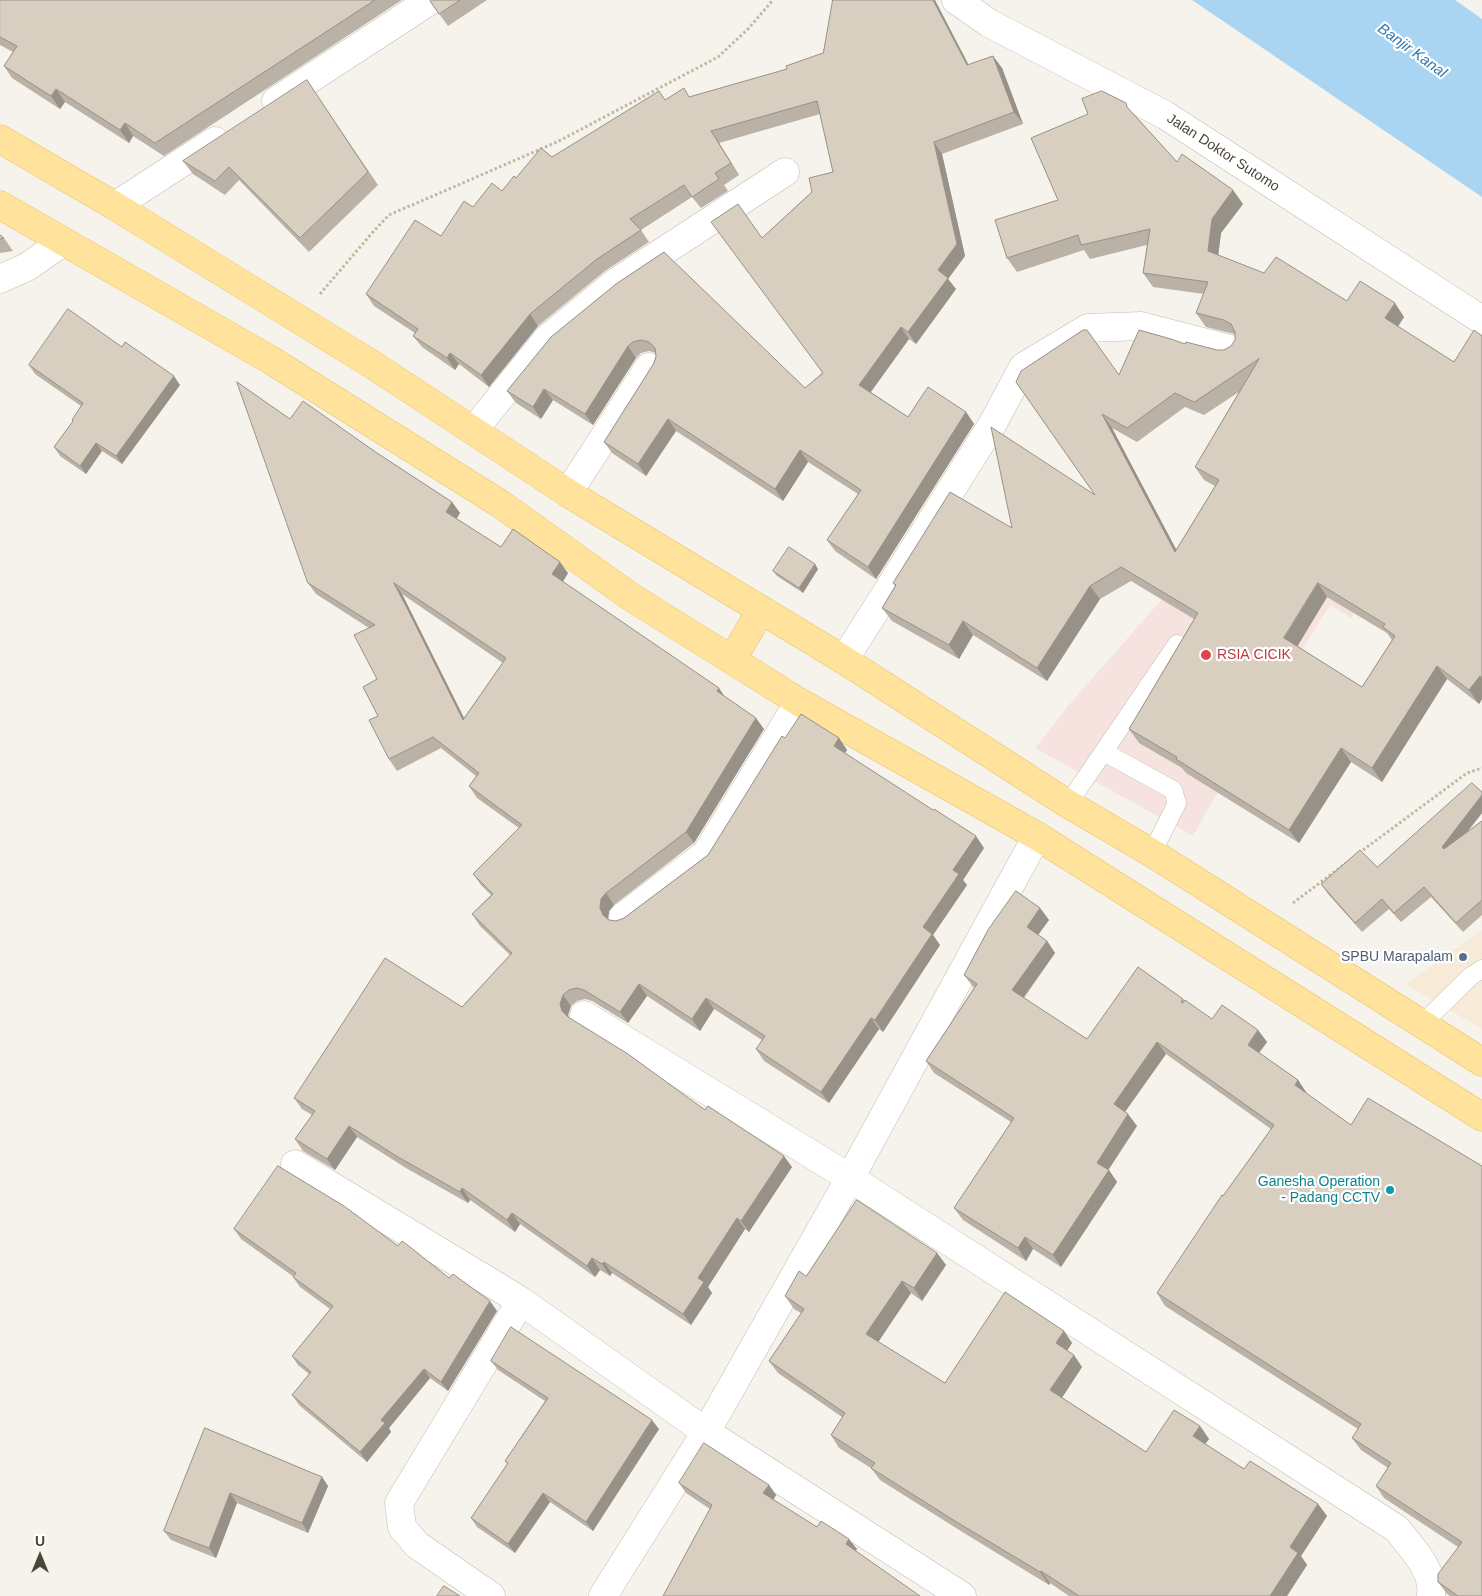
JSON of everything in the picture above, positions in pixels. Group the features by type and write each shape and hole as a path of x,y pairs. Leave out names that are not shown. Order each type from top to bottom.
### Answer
{"main road":[{"path":"0,139 115,206 373,365 568,493 844,660 1068,804 1152,853 1482,1062"},
{"path":"0,205 269,359 499,503 631,597 800,702 1037,836 1482,1117"},
{"path":"732,660 761,610"}],"street":[{"path":"257,114 431,0"},
{"name":"Jalan Doktor Sutomo","path":"956,0 989,23 1165,115 1482,320"},
{"path":"115,206 232,130"},
{"path":"473,430 548,338 615,283 785,172"},
{"path":"0,279 27,267 63,242"},
{"path":"844,660 992,425 1023,367 1088,328 1141,326 1230,349"},
{"path":"568,493 649,367"},
{"path":"623,917 706,854 800,702"},
{"path":"603,1596 706,1432 850,1178 1037,836"},
{"path":"584,1015 850,1178 1397,1529 1426,1569 1432,1590 1431,1596"},
{"path":"295,1164 521,1301 706,1432 962,1596"},
{"path":"491,1596 417,1545 402,1527 399,1503 521,1301"}],"lane":[{"path":"1068,804 1177,644"},
{"path":"1104,752 1174,790 1177,803 1152,853"},
{"path":"1422,1024 1471,976 1482,969"}],"path":[{"path":"298,320 372,233 390,215 557,142 718,56 748,29 773,0"},
{"path":"1358,854 1468,772 1482,768"},
{"path":"1266,925 1303,894 1350,860"}],"shaded area":[{"name":"RSIA CICIK","path":"1411,519 1351,618 1330,605 1275,692 1193,836 1035,748 1068,706 1162,599"},
{"name":"SPBU Marapalam","path":"1482,930 1482,1029 1405,984"}],"water":[{"name":"Banjir Kanal","path":"1192,0 1455,0 1482,19 1482,197"}],"building":[{"path":"0,0 375,0 155,143 125,123 120,130 56,89 51,96 4,66 17,46 0,37"},
{"path":"431,0 460,0 439,14"},
{"path":"833,0 933,0 967,65 993,56 1014,112 934,142 957,244 938,270 948,278 908,332 901,327 859,385 908,417 928,387 966,412 868,567 827,540 861,490 800,450 775,489 668,419 638,464 604,442 654,363 656,356 655,348 649,342 641,340 633,342 628,346 585,414 544,389 533,407 507,391 551,337 616,284 664,252 805,388 823,373 711,222 738,204 762,238 812,192 809,178 833,172 817,101 711,131 731,163 715,173 719,179 692,197 684,185 630,219 641,230 597,259 530,314 481,375 450,353 447,358 413,336 418,329 366,294 415,220 441,236 464,201 473,207 492,183 502,191 514,176 516,178 541,148 552,157 659,91 665,100 684,88 689,97 787,69 786,66 823,53"},
{"path":"307,80 368,172 300,238 229,167 215,181 183,161"},
{"path":"1102,91 1126,103 1127,107 1177,162 1182,154 1233,190 1212,219 1208,251 1264,273 1276,257 1347,301 1360,281 1395,303 1385,318 1454,362 1474,330 1482,336 1482,677 1480,676 1469,690 1437,666 1372,768 1341,748 1289,830 1176,759 1177,757 1129,729 1198,613 1121,567 1090,586 1037,668 963,621 949,645 882,608 896,585 893,583 950,492 1012,528 991,427 1095,495 1016,382 1021,371 1083,330 1087,330 1119,375 1139,330 1185,344 1186,342 1217,350 1224,350 1231,346 1235,340 1235,332 1231,324 1224,320 1196,313 1208,282 1143,273 1150,229 1081,245 1078,235 1007,258 995,220 1058,200 1031,138 1088,114 1082,99","holes":["1259,359 1195,467 1219,480 1175,552 1102,414 1127,428 1175,393 1194,402","1318,583 1385,624 1383,627 1395,636 1362,687 1284,638"]},
{"path":"68,309 122,347 125,342 174,376 116,456 96,443 80,466 54,447 73,421 83,403 29,365"},
{"path":"237,382 290,419 303,401 377,453 452,502 446,512 501,547 513,529 560,562 552,574 719,688 717,691 756,718 686,832 606,893 601,899 600,908 603,915 609,920 616,921 624,918 708,855 782,736 785,738 801,714 839,738 834,746 976,836 953,870 959,874 923,927 932,934 875,1020 871,1018 821,1092 756,1049 765,1036 706,998 692,1019 639,984 620,1012 584,990 577,988 569,990 563,995 560,1004 562,1011 568,1017 628,1054 705,1110 708,1106 784,1156 741,1221 737,1218 698,1278 704,1282 683,1314 604,1262 602,1264 592,1258 587,1266 512,1213 507,1220 462,1188 460,1192 398,1157 349,1126 327,1159 295,1139 315,1111 294,1098 385,958 462,1007 512,953 472,914 493,894 473,874 522,825 469,786 479,773 433,737 389,759 369,720 378,716 363,687 377,679 354,635 375,625 308,583","holes":["394,583 506,658 463,720"]},
{"path":"789,547 815,564 799,588 773,571"},
{"path":"1472,783 1482,792 1482,795 1442,847 1444,849 1482,821 1482,900 1456,923 1424,887 1394,913 1382,899 1355,923 1321,884 1360,850 1377,867"},
{"path":"1016,891 1040,908 1027,927 1047,941 1012,990 1087,1039 1138,967 1183,999 1181,1002 1183,1003 1185,1000 1212,1019 1222,1005 1258,1030 1248,1045 1298,1080 1295,1085 1351,1125 1368,1098 1482,1166 1482,1596 1458,1596 1438,1582 1438,1574 1462,1542 1376,1486 1391,1463 1352,1438 1361,1424 1157,1293 1222,1195 1274,1125 1157,1042 1114,1104 1128,1114 1097,1163 1109,1170 1053,1255 1025,1237 1018,1248 954,1208 1014,1118 926,1061 977,984 964,975 988,930"},
{"path":"278,1166 344,1206 398,1246 402,1241 449,1278 453,1274 490,1301 441,1382 424,1369 381,1420 385,1423 360,1452 292,1395 311,1372 292,1356 333,1306 293,1277 296,1273 234,1229"},
{"path":"857,1200 937,1253 914,1288 902,1281 866,1334 945,1383 1005,1292 1064,1331 1056,1343 1074,1355 1050,1390 1146,1452 1174,1410 1200,1426 1193,1436 1244,1469 1250,1461 1318,1504 1290,1547 1298,1553 1270,1596 1079,1596 871,1468 875,1463 831,1435 845,1413 769,1361 804,1309 785,1296 799,1271 806,1276"},
{"path":"511,1327 652,1420 586,1522 543,1493 508,1544 471,1518 508,1463 505,1461 548,1398 491,1361"},
{"path":"205,1428 322,1477 302,1523 230,1493 209,1548 164,1531"},
{"path":"704,1443 769,1485 763,1493 817,1527 821,1521 849,1539 846,1544 920,1596 663,1596 712,1505 679,1483"},
{"path":"444,1586 460,1596 437,1596"}],"place":[{"name":"RSIA CICIK","path":"1206,655"},
{"name":"SPBU Marapalam","path":"1463,957"},
{"name":"Ganesha Operation - Padang CCTV","path":"1390,1190"}]}
